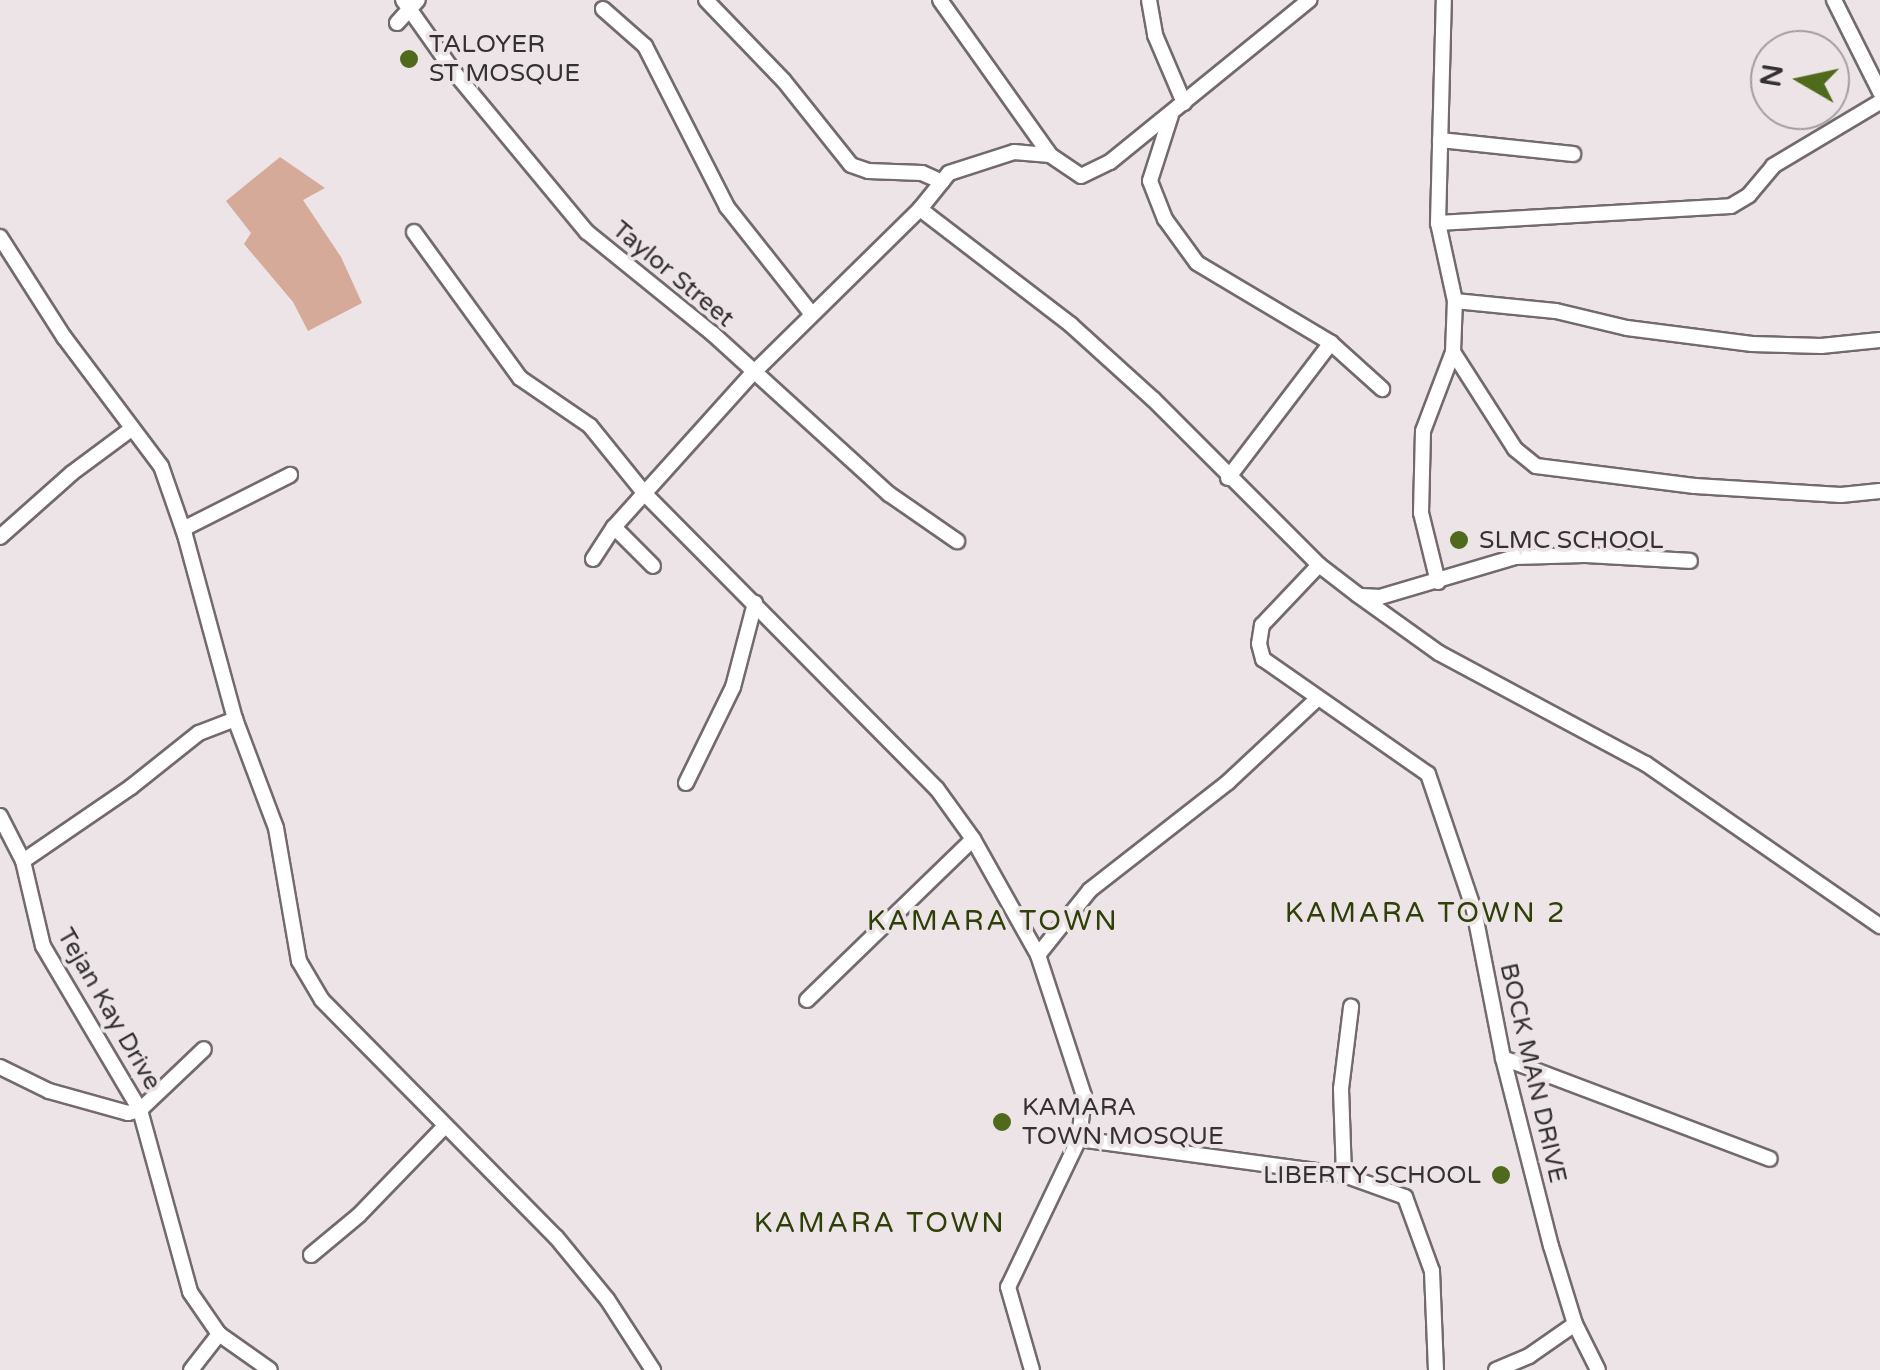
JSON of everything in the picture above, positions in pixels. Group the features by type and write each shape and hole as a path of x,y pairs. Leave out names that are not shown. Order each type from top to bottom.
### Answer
{"street":[{"path":"706,0 784,81 851,166 868,171 922,173 942,182"},
{"path":"940,0 1050,155 1081,176 1110,162 1308,0"},
{"path":"1149,0 1155,36 1178,107 1150,181 1165,219 1197,263 1331,343 1382,389"},
{"path":"1438,582 1421,513 1423,431 1454,352 1456,302 1438,224 1444,0"},
{"path":"1839,2 1880,92"},
{"path":"397,24 411,3"},
{"name":"Taylor Street","path":"411,3 454,72 588,232 712,334 889,494 957,541"},
{"path":"603,9 645,46 727,206 811,314"},
{"path":"1438,224 1731,206 1749,195 1773,166 1880,102"},
{"path":"1440,140 1573,154"},
{"path":"593,559 614,527 752,374 920,209 950,173 974,161 1014,152 1050,155"},
{"path":"920,209 1071,325 1152,399 1319,565 1358,595 1439,654 1646,764 1880,926"},
{"path":"414,232 520,378 590,426 645,494 937,789 973,839 1038,955 1084,1096 1078,1139 1008,1287 1032,1370"},
{"path":"0,236 130,430 161,466 183,529 235,719 276,828 300,960 322,1000 556,1237 607,1299 653,1370"},
{"path":"1456,302 1556,311 1627,328 1752,344 1821,346 1880,340"},
{"path":"1228,478 1331,343"},
{"path":"1454,352 1516,449 1536,466 1695,486 1841,495 1880,490"},
{"path":"0,537 72,473 130,430"},
{"path":"183,529 290,475"},
{"path":"614,527 654,566"},
{"path":"1358,595 1380,598 1515,558 1584,554 1690,561"},
{"path":"1038,955 1090,890 1228,782 1316,700 1263,659 1259,644 1262,625 1319,565"},
{"path":"686,783 734,687 754,603"},
{"name":"BOCK MAN DRIVE","path":"1316,700 1392,746 1428,774 1474,910 1503,1058 1575,1324 1598,1370"},
{"path":"23,861 131,788 198,733 235,719"},
{"name":"Tejan Kay Drive","path":"0,816 23,861 43,946 140,1110 190,1292 219,1334 270,1370"},
{"path":"807,1000 973,839"},
{"path":"1344,1175 1341,1089 1351,1007"},
{"path":"0,1067 49,1092 128,1113 140,1110 204,1049"},
{"path":"1503,1058 1770,1160"},
{"path":"312,1255 359,1216 446,1126"},
{"path":"1078,1139 1344,1175 1405,1197 1432,1270 1436,1370"},
{"path":"1496,1370 1530,1356 1575,1324"},
{"path":"191,1370 219,1334"}],"shaded area":[{"path":"280,157 325,188 303,200 341,257 362,303 308,331 293,302 244,244 251,233 226,201"}],"place":[{"name":"TALOYER ST MOSQUE","path":"409,59"},
{"name":"SLMC SCHOOL","path":"1459,540"},
{"name":"KAMARA TOWN MOSQUE","path":"1002,1122"},
{"name":"LIBERTY SCHOOL","path":"1501,1175"}],"district":[{"name":"KAMARA TOWN 2","path":"1426,913"},
{"name":"KAMARA TOWN","path":"993,921"},
{"name":"KAMARA TOWN","path":"880,1223"}]}
